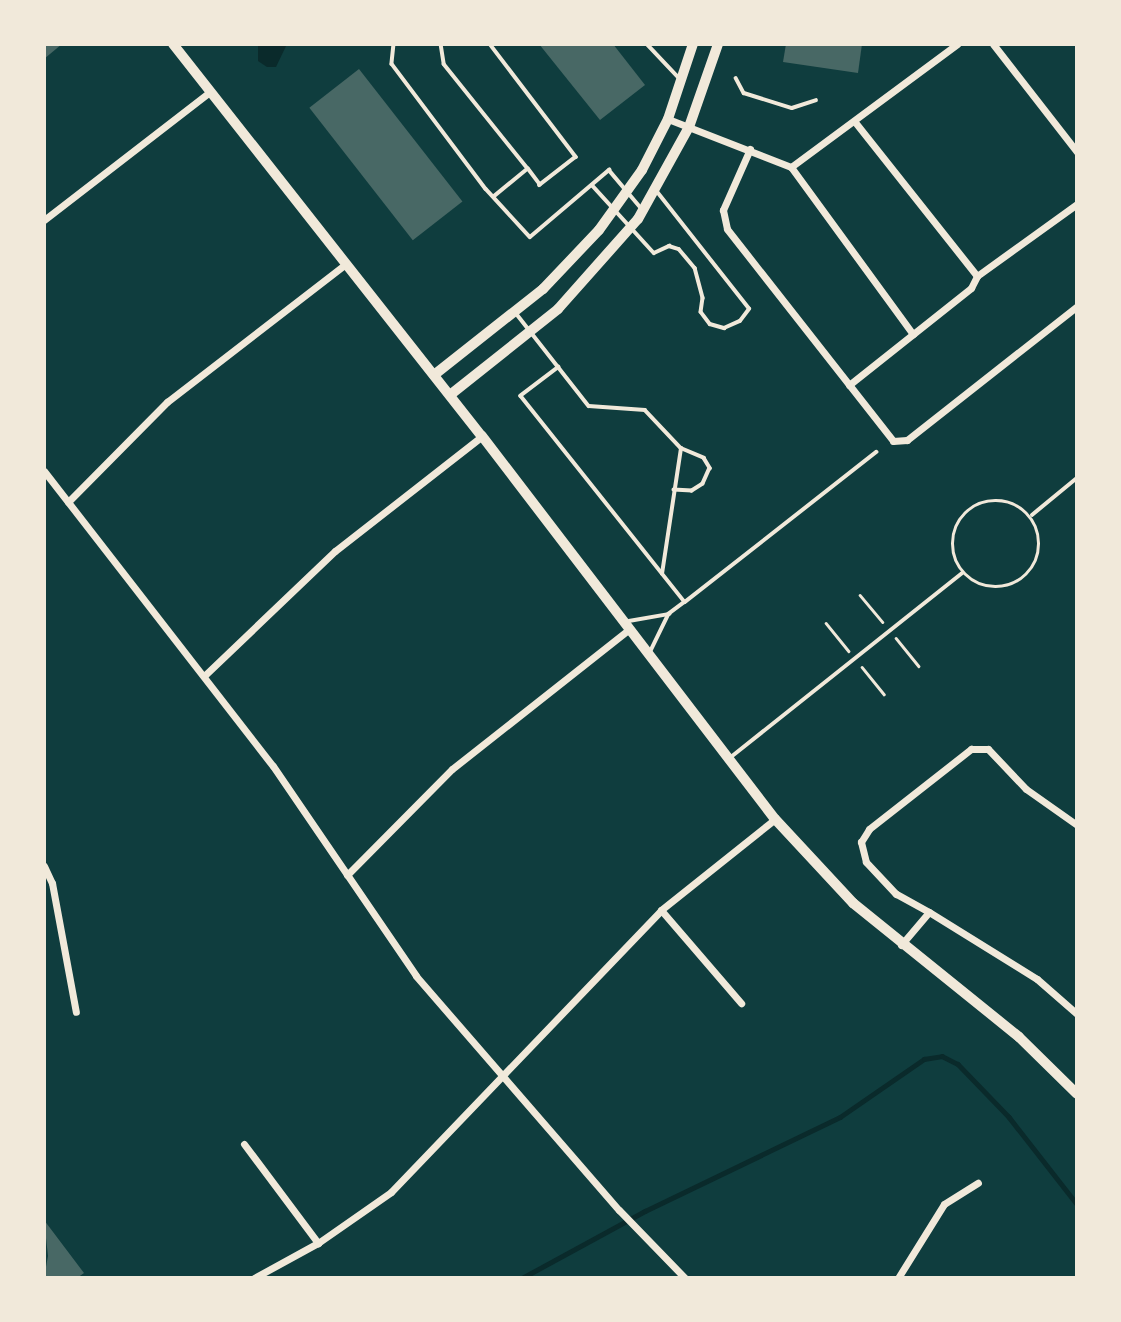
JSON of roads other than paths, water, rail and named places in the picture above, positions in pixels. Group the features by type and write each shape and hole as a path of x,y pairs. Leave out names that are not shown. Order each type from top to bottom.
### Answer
{"main road":[{"path":"173,44 450,394 775,819 853,903 901,945 1001,1021 1077,1094"}],"street":[{"path":"434,374 515,312 572,262 614,209 668,119 693,44"},
{"path":"450,394 566,301 631,228 656,191 689,127 718,44"},
{"path":"791,167 957,44"},
{"path":"993,44 1077,152"},
{"path":"44,220 211,91"},
{"path":"668,119 791,167 913,334"},
{"path":"855,122 977,276"},
{"path":"750,149 723,210 727,229 893,441 907,440 1077,306"},
{"path":"849,385 971,288 977,276 1077,204"},
{"path":"68,502 167,402 347,262"},
{"path":"204,676 335,551 482,436"},
{"path":"44,471 204,676 416,976 503,1071 619,1210 685,1278"},
{"path":"347,875 452,769 625,626"},
{"path":"1077,825 1026,789 988,749 971,749 869,829 862,842 866,862 896,894 1037,979 1077,1014"},
{"path":"254,1278 318,1243 391,1192 503,1071 661,910 775,819"},
{"path":"44,866 52,883 76,1012"},
{"path":"661,910 741,1003"},
{"path":"901,945 929,912"},
{"path":"244,1144 318,1243"},
{"path":"898,1278 944,1204 978,1183"}],"lane":[{"path":"394,44 392,64 530,237 610,170 643,211"},
{"path":"441,44 444,64 540,185 576,157 490,44"},
{"path":"647,44 682,81"},
{"path":"736,78 744,93 792,108 816,100"},
{"path":"495,196 528,169"},
{"path":"592,185 654,253 668,246 679,249 695,268 703,298 701,312 710,324 724,328 740,321 748,309 656,191"},
{"path":"515,312 589,406 645,410 681,448 704,458 710,476 692,491 674,490"},
{"path":"559,367 521,396 685,602"},
{"path":"662,574 681,448"},
{"path":"625,626 669,614 876,452"},
{"path":"1032,515 1077,478"},
{"path":"990,501 1008,502 1032,515 1039,551 1032,571 1014,584 996,588 962,573 954,559 952,540 958,523 969,510 990,501"},
{"path":"728,759 962,573"},
{"path":"648,656 669,614"}],"water":[{"path":"258,44 287,44 276,67 267,67 258,61"}],"waterway":[{"path":"522,1278 645,1211 840,1117 924,1059 942,1056 958,1064 1009,1117 1077,1204"}]}
